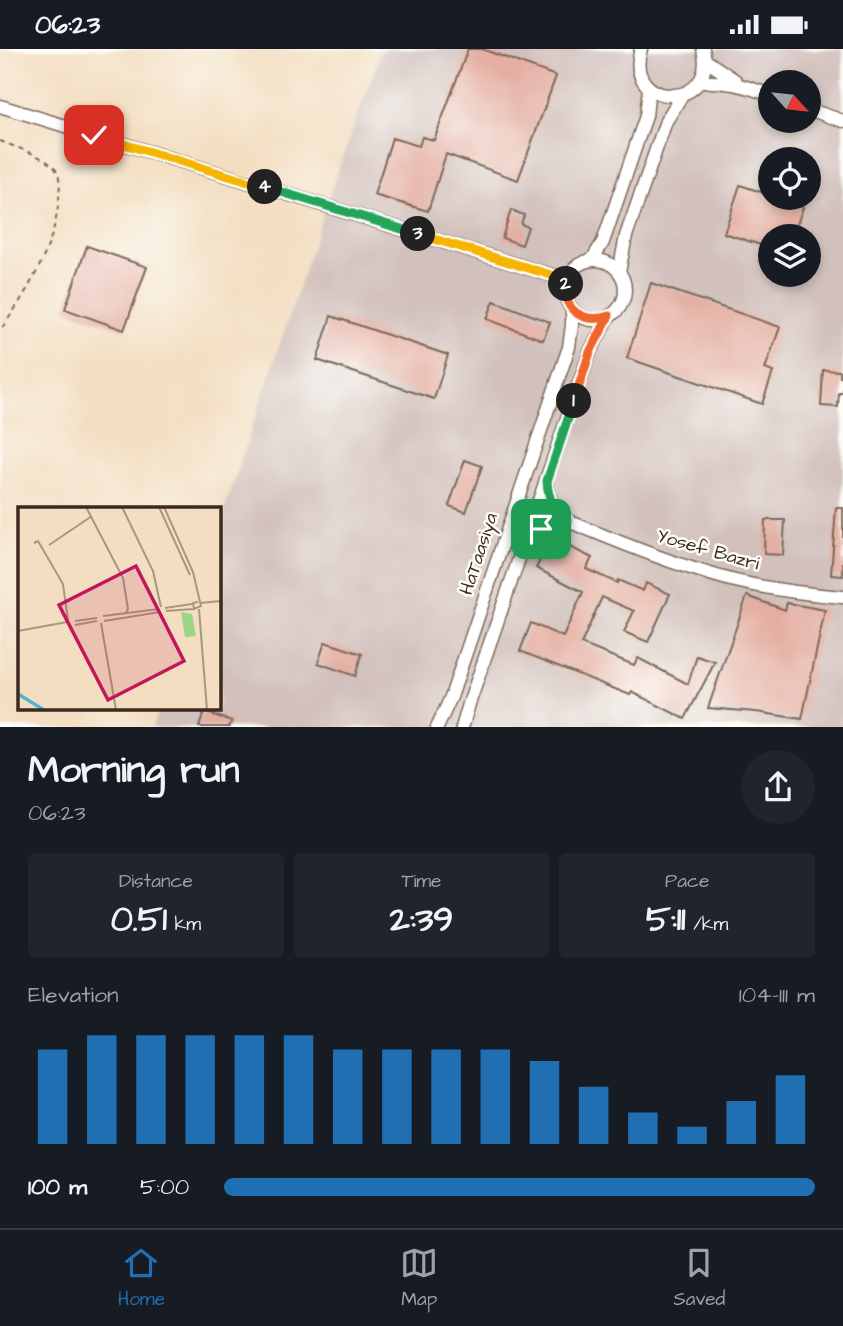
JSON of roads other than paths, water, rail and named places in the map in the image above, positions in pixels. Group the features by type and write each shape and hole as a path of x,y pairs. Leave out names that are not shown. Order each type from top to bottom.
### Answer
{"street":[{"path":"641,49 638,69 642,80 659,94 671,96 682,95 692,90 699,82 704,72 704,55"},
{"path":"704,55 742,85"},
{"path":"699,82 719,81 758,91"},
{"path":"592,260 603,243 646,116 649,88"},
{"path":"619,272 626,236 666,121 682,95"},
{"path":"0,106 567,280"},
{"path":"821,113 843,121"},
{"path":"592,260 602,261 619,272 625,291 617,309 609,316 590,319 580,316 572,309 565,291 570,273 576,266 592,260"},
{"name":"HaTaasiya","path":"437,727 451,697 569,347 572,309"},
{"name":"HaTaasiya","path":"462,727 590,352 609,316"},
{"path":"547,481 552,505 568,521"},
{"path":"521,553 541,529 558,521 568,521"},
{"name":"Yosef Bazri","path":"568,521 649,554 732,580 802,593 843,597"}]}
